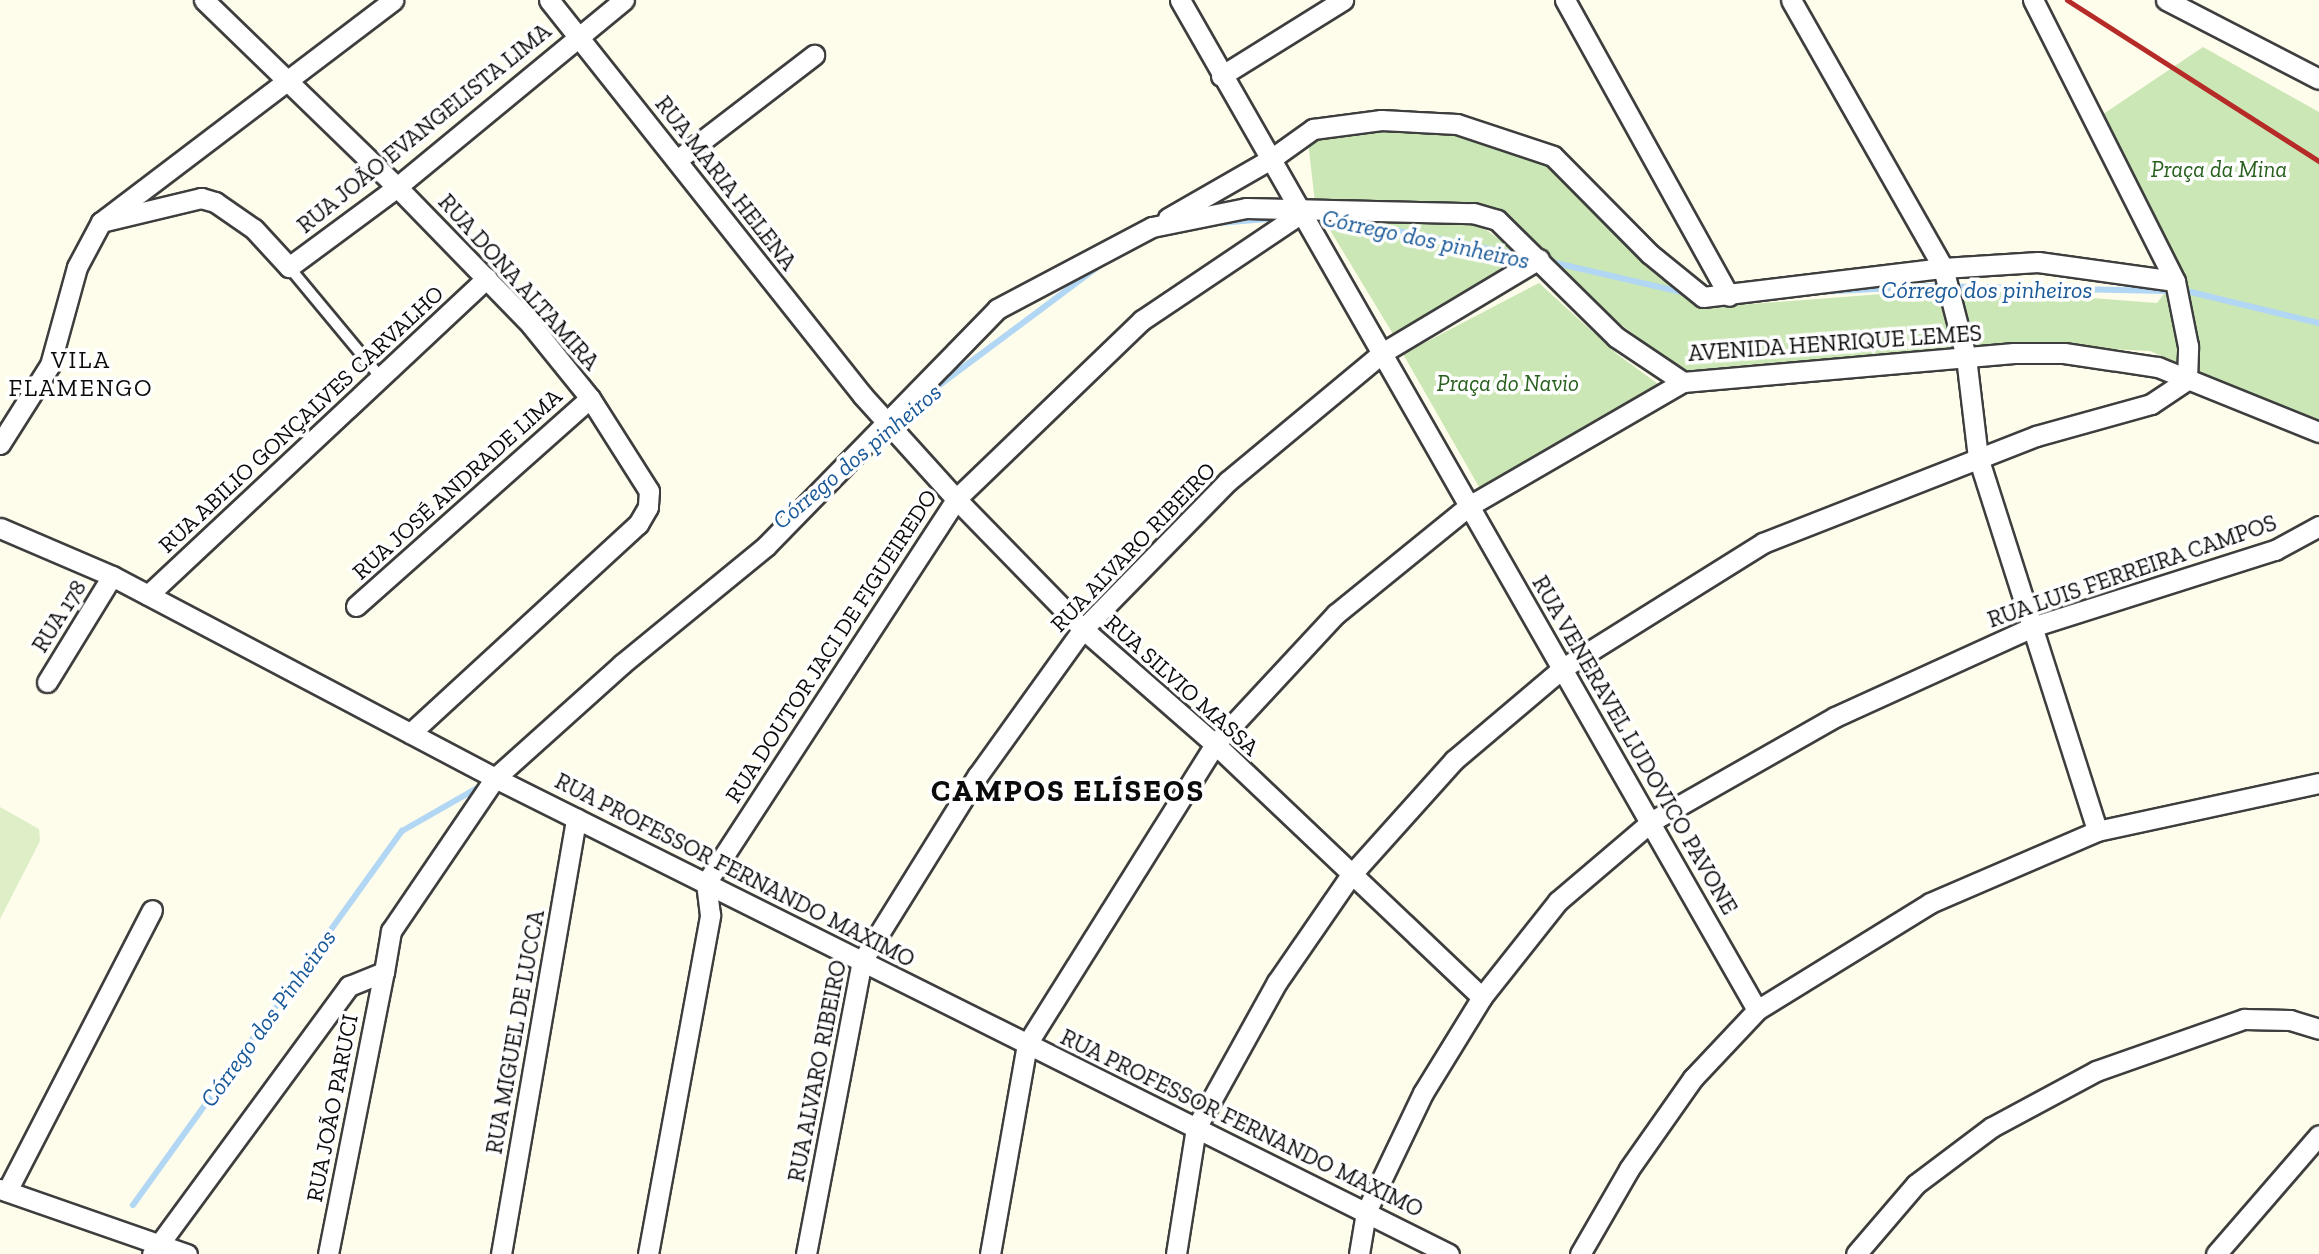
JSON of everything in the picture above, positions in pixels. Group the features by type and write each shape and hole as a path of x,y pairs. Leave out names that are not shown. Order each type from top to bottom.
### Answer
{"street":[{"name":"RUA DONA ALTAMIRA","path":"204,0 487,278 590,398 640,471 649,491 648,507 638,524 411,733"},
{"path":"0,444 50,365 77,267 101,222 393,0"},
{"name":"RUA MARIA HELENA","path":"549,0 863,396"},
{"name":"RUA JOÃO EVANGELISTA LIMA","path":"289,267 397,187 624,0"},
{"name":"RUA VENERAVEL LUDOVICO PAVONE","path":"1180,0 1221,76 1303,212 1469,506 1652,821 1757,1010"},
{"path":"1221,76 1343,0"},
{"path":"1564,0 1729,296"},
{"path":"1791,0 1942,268 1966,357 1978,457 2035,626 2097,831"},
{"path":"1176,1254 1196,1128 1277,982 1350,876 1454,760 1563,668 1763,543 1978,457 2151,404 2187,380 2188,346 2175,281 2033,0"},
{"path":"2166,0 2319,79"},
{"path":"677,160 814,55"},
{"path":"1153,227 1271,159 1313,129 1381,120 1457,124 1553,156 1650,254 1703,297 1729,296 1942,268 2038,262 2175,281"},
{"path":"101,222 201,198 215,202 254,229 289,267"},
{"name":"AVENIDA HENRIQUE LEMES","path":"495,778 622,664 766,546 997,309 1153,227 1245,208 1303,212 1473,213 1497,220 1616,337 1683,382 1966,357 2064,353 2158,367 2319,432"},
{"name":"RUA DOUTOR JACI DE FIGUEIREDO","path":"706,883 956,499 1142,320 1303,212"},
{"name":"RUA ALVARO RIBEIRO","path":"806,1254 862,961 978,775 1083,629 1228,481 1382,353 1539,259"},
{"name":"RUA ABILIO GONÇALVES CARVALHO","path":"148,595 487,278"},
{"path":"990,1254 1027,1044 1215,744 1336,614 1469,506 1683,382"},
{"name":"RUA SILVIO MASSA","path":"863,396 956,499 1083,629 1215,744 1350,876 1482,997"},
{"name":"RUA JOSÉ ANDRADE LIMA","path":"356,606 590,398"},
{"name":"RUA LUIS FERREIRA CAMPOS","path":"1359,1254 1366,1212 1423,1093 1482,997 1558,901 1652,821 1835,717 2035,626 2275,550 2319,526"},
{"name":"RUA PROFESSOR FERNANDO MAXIMO","path":"0,528 112,576 495,778 1449,1254"},
{"name":"RUA 178","path":"47,681 112,576"},
{"name":"RUA JOÃO PARUCI","path":"328,1254 391,931 495,778"},
{"path":"1580,1254 1629,1169 1693,1078 1757,1010 1930,903 2097,831 2319,783"},
{"name":"RUA MIGUEL DE LUCCA","path":"501,1254 576,818"},
{"path":"649,1254 710,915 706,883"},
{"path":"152,910 4,1190 154,1250 187,1254"},
{"path":"154,1250 349,986 384,972"},
{"path":"1856,1254 1916,1184 1992,1126 2096,1071 2244,1019 2290,1020 2319,1029"},
{"path":"2216,1254 2319,1135"}],"lane":[{"path":"289,267 381,378"}],"green space":[{"name":"Praça da Mina","path":"2203,47 2319,112 2319,422 2150,351 2012,344 1685,373 1577,291 1514,224 1315,203 1308,141 1386,120 1457,124 1547,164 1698,308 1960,288 2157,303 2170,286 2087,125"},
{"path":"1447,222 1482,227 1523,256 1393,334 1330,230 1336,223"},
{"name":"Praça do Navio","path":"1539,283 1617,354 1658,384 1479,487 1403,354"},
{"path":"0,807 39,829 40,841 0,919"}],"waterway":[{"name":"Córrego dos pinheiros","path":"1219,223 1278,218"},
{"name":"Córrego dos pinheiros","path":"1337,219 1526,256"},
{"name":"Córrego dos pinheiros","path":"922,398 1107,260"},
{"name":"Córrego dos pinheiros","path":"1547,261 1690,294"},
{"name":"Córrego dos pinheiros","path":"1819,292 1930,286 2166,291 2170,287 2319,323"},
{"name":"Córrego dos Pinheiros","path":"133,1205 402,831 481,786"}],"railway":[{"path":"2067,0 2319,161"}],"district":[{"name":"VILA FLAMENGO","path":"81,374"},
{"name":"CAMPOS ELÍSEOS","path":"1068,791"}]}
